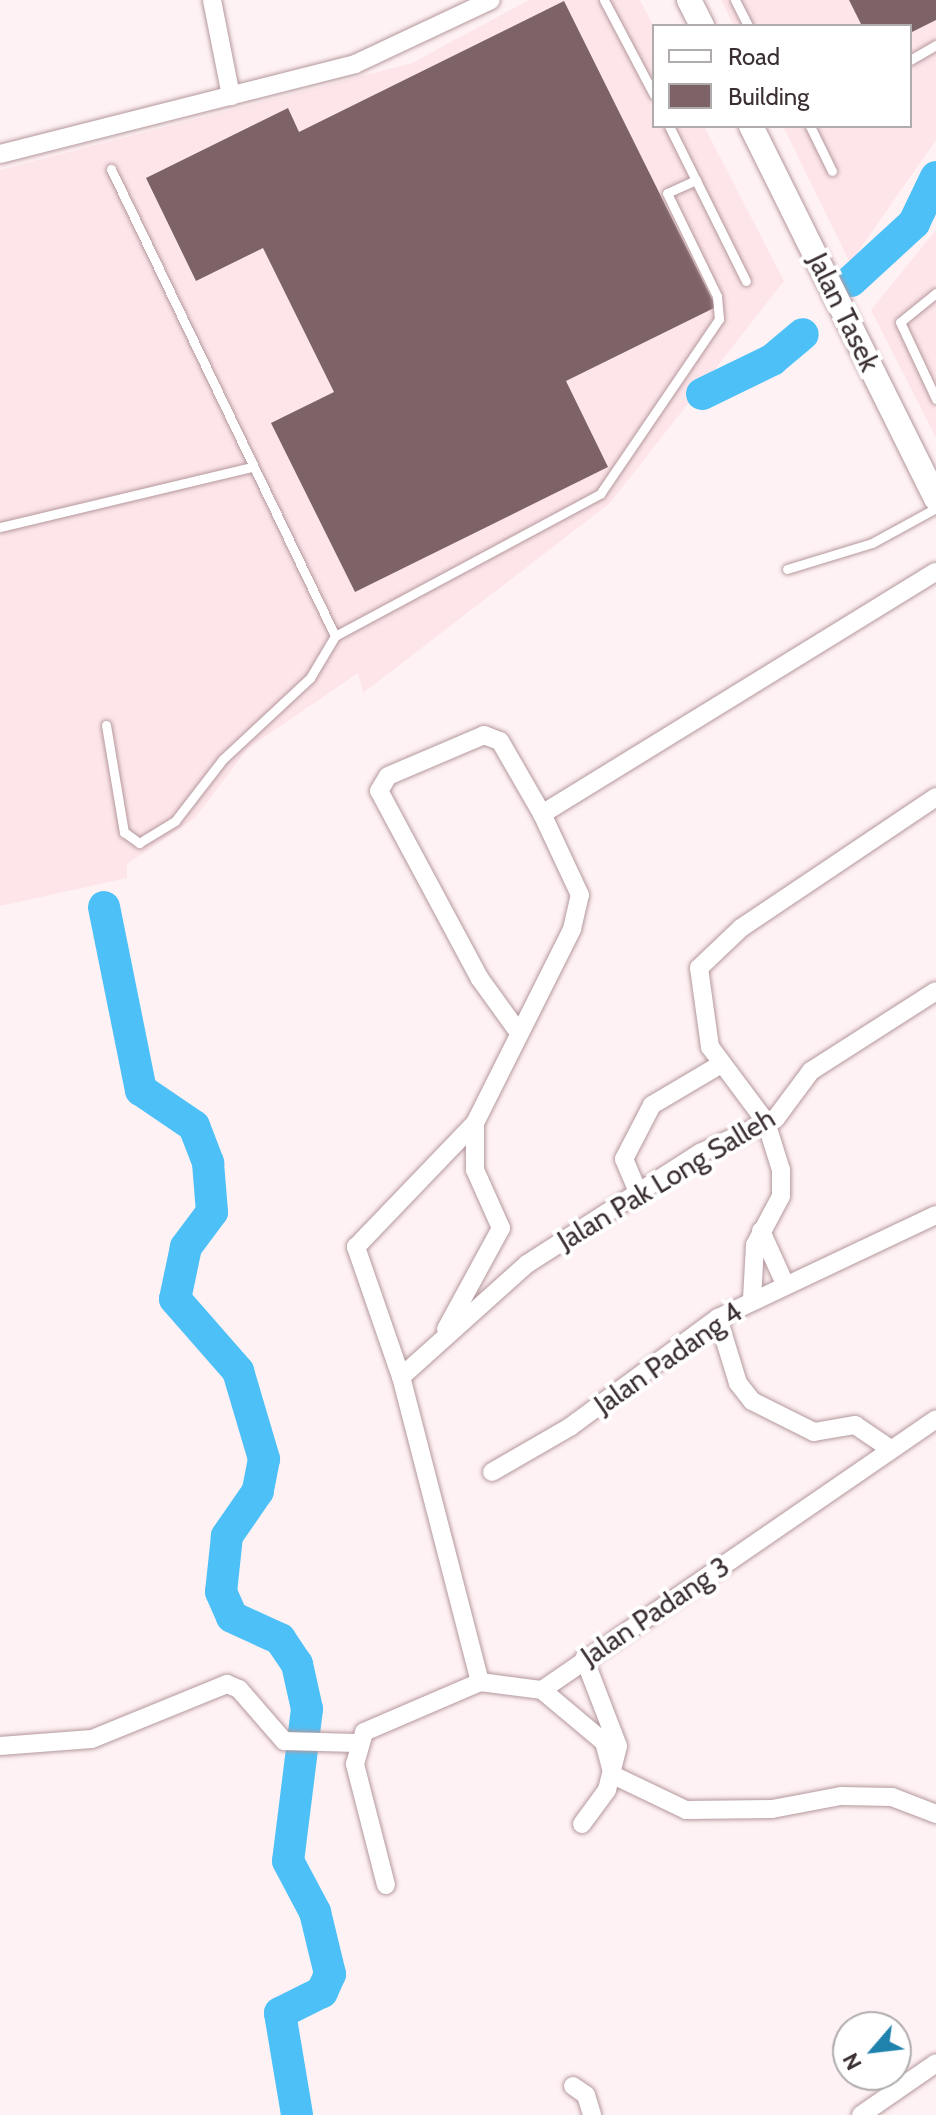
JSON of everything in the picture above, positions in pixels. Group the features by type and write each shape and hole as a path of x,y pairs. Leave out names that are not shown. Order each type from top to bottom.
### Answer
{"main road":[{"path":"689,0 701,24"},
{"name":"Jalan Tasek","path":"752,128 936,499"}],"street":[{"path":"212,0 231,96"},
{"path":"0,154 355,64 491,0"},
{"path":"542,814 936,572"},
{"path":"480,1682 401,1377 356,1247 475,1123 519,1033 580,908 542,814 500,741 484,735 388,776 379,791 480,979 519,1033"},
{"path":"752,1299 761,1231 781,1196 766,1122 718,1066 698,983 703,958 936,797"},
{"name":"Jalan Pak Long Salleh","path":"401,1377 444,1333 527,1264 638,1192 766,1122 811,1071 936,991"},
{"path":"638,1192 624,1159 652,1105 718,1066"},
{"path":"444,1333 501,1228 475,1170 475,1123"},
{"name":"Jalan Padang 4","path":"492,1472 593,1411 718,1318 752,1299 936,1215"},
{"path":"761,1231 786,1286"},
{"path":"718,1318 738,1383 752,1401 814,1432 855,1425 889,1448"},
{"name":"Jalan Padang 3","path":"542,1690 889,1448 936,1419"},
{"path":"582,1824 613,1775 614,1719 584,1658"},
{"path":"386,1885 355,1764 357,1743 364,1732 480,1682 542,1690 604,1742 613,1775 686,1810 772,1809 841,1796 892,1797 936,1814"},
{"path":"0,1746 92,1739 227,1684 239,1689 284,1741 312,1746 357,1743"},
{"path":"861,2115 936,2063"},
{"path":"573,2086 586,2095 592,2115"}],"lane":[{"path":"604,0 650,79"},
{"path":"735,0 747,24"},
{"path":"912,59 936,45"},
{"path":"670,128 746,281"},
{"path":"811,128 832,171"},
{"path":"111,169 251,467 335,636"},
{"path":"106,725 124,832 139,843 175,821 223,759 310,678 335,636 600,494 719,319 717,296 667,193 696,180"},
{"path":"936,293 900,322 936,399"},
{"path":"0,527 251,467"},
{"path":"787,569 872,543 936,508"}],"shaded area":[{"path":"529,0 640,0 652,24 652,128 705,128 784,281 610,503 363,693 358,673 248,748 195,818 127,864 127,878 0,906 0,170 412,63"},
{"path":"721,0 936,0 936,140 850,263 784,128 912,128 912,24 733,24"},
{"path":"936,230 936,438 871,310"}],"building":[{"path":"849,0 936,0 936,20 912,32 912,24 861,24"},
{"path":"564,1 716,307 566,381 608,467 355,592 271,423 334,392 263,248 196,281 146,178 288,108 299,132"}],"waterway":[{"path":"851,281 914,223 936,177"},
{"path":"702,394 772,360 803,334"},
{"path":"104,907 141,1090 194,1126 208,1163 212,1212 186,1247 175,1299 238,1371 264,1459 258,1491 227,1536 221,1592 232,1617 280,1639 297,1664 307,1709 288,1861 315,1912 330,1974 322,1992 280,2013 297,2115"}]}
